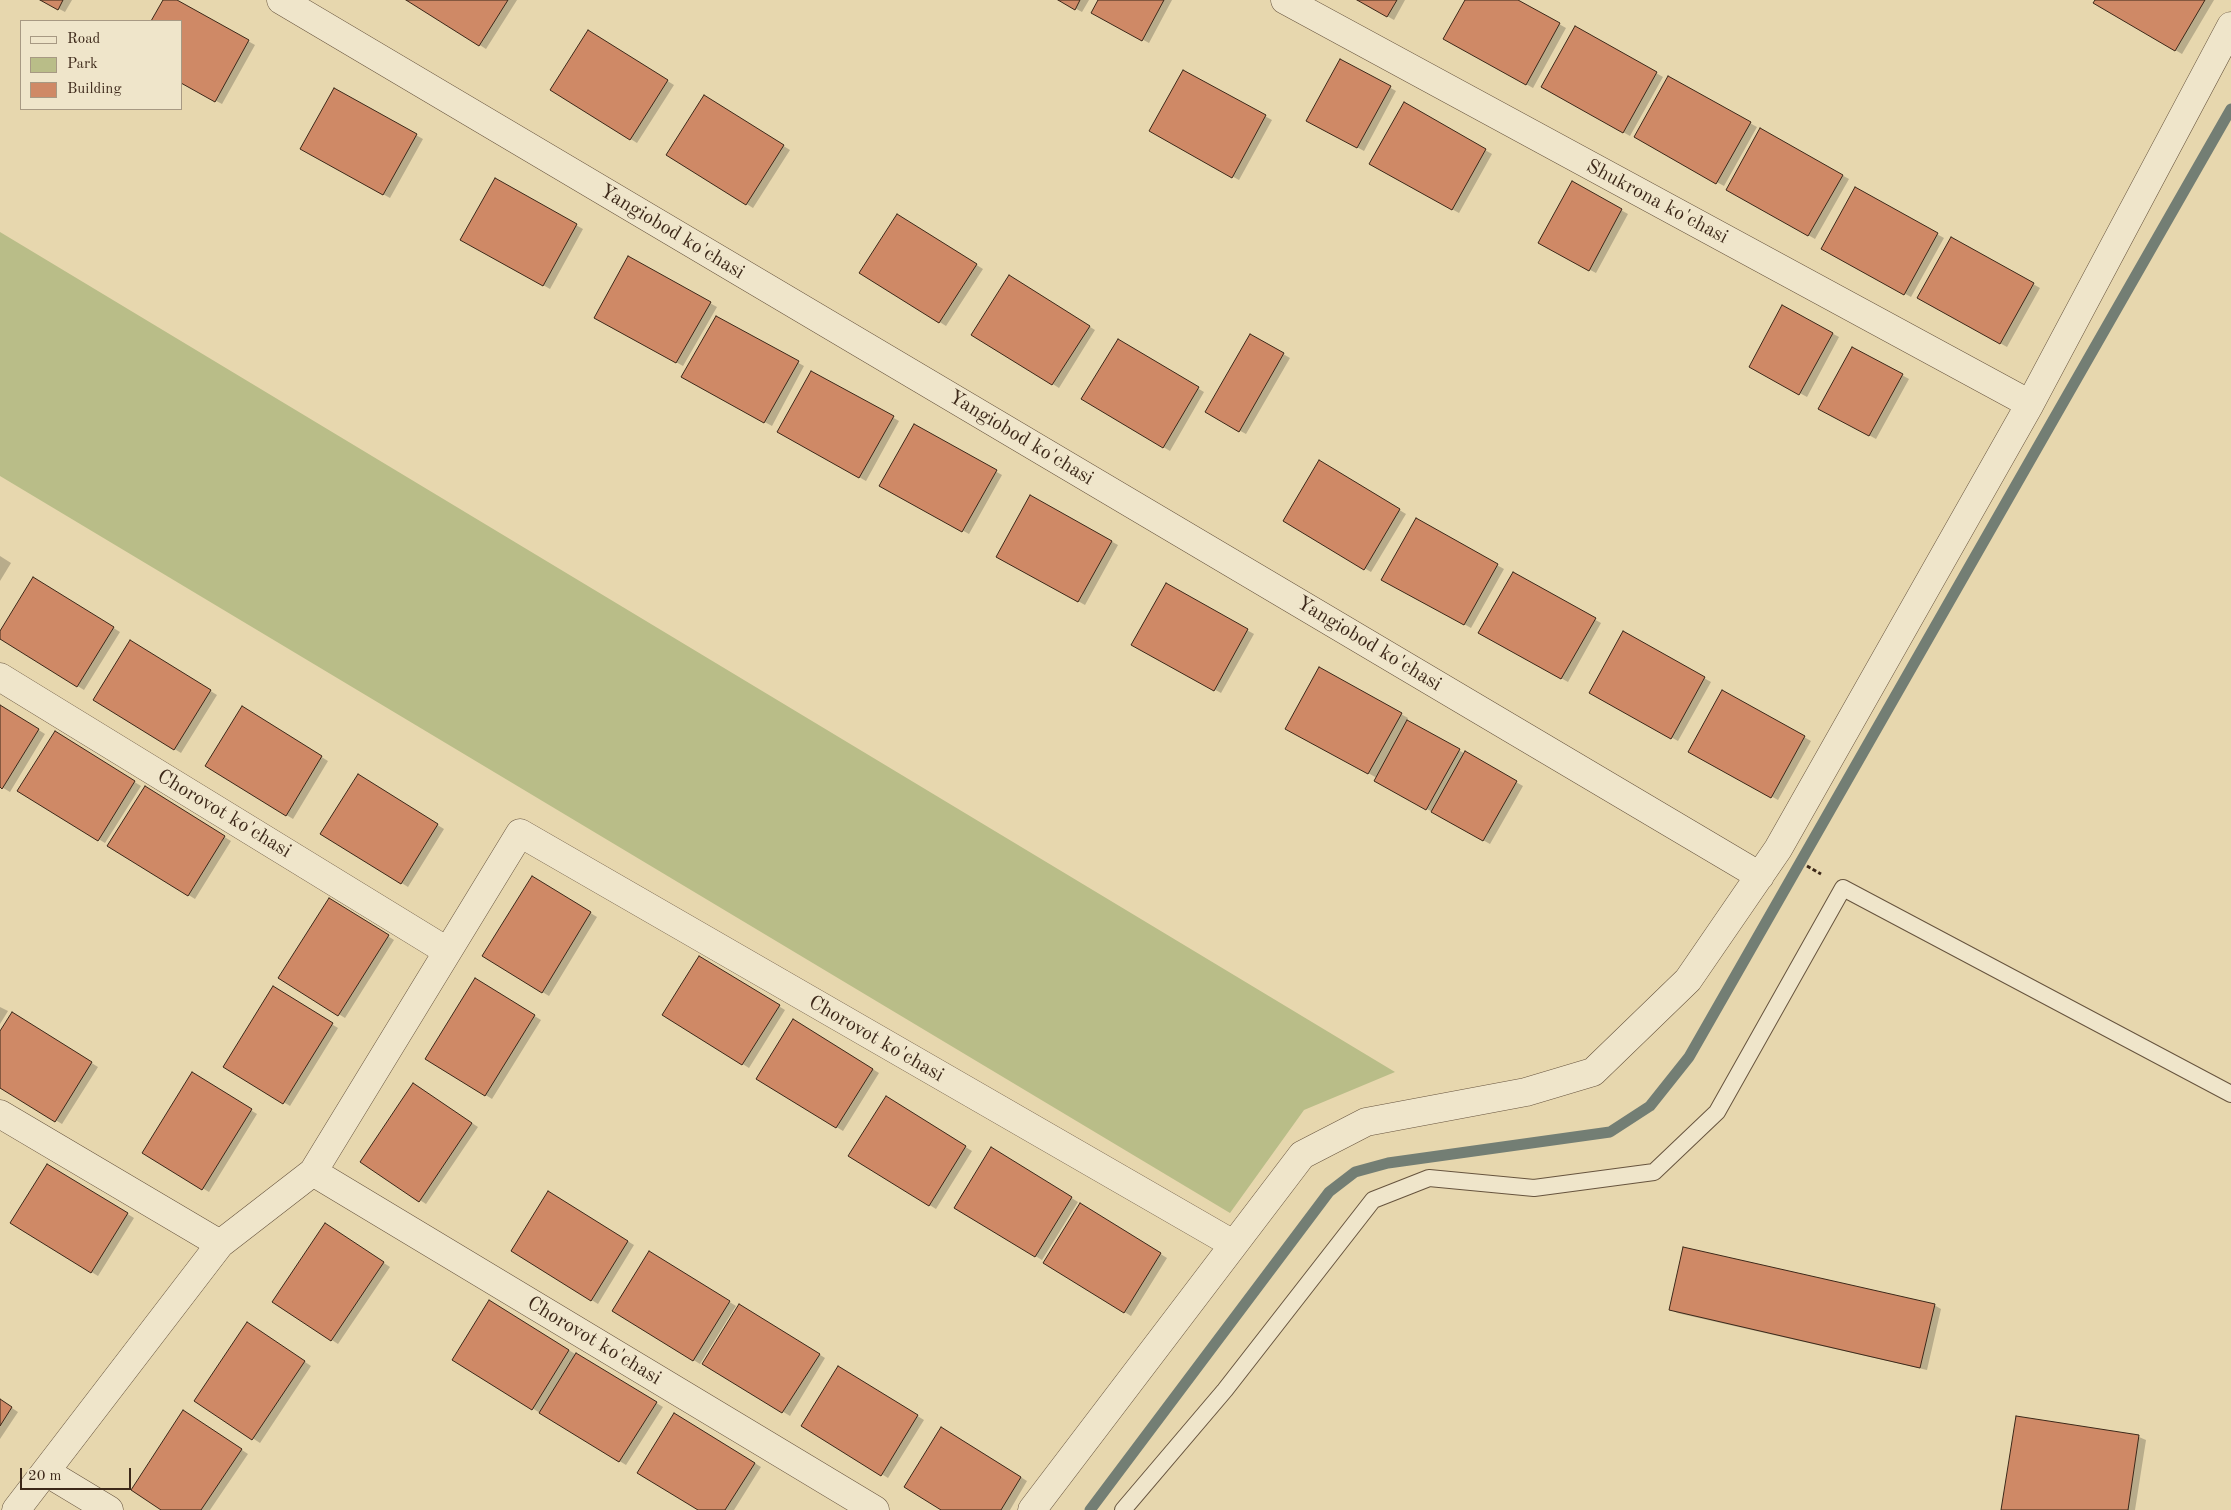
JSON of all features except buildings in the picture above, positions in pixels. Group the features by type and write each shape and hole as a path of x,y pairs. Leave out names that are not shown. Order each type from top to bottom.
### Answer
{"street":[{"name":"Yangiobod ko'chasi","path":"281,0 1760,876"},
{"name":"Shukrona ko'chasi","path":"1285,0 2030,404"},
{"path":"1032,1510 1302,1155 1366,1122 1526,1092 1592,1072 1688,980 1778,849 2030,404 2231,26"},
{"name":"Chorovot ko'chasi","path":"0,677 447,951 520,833 1233,1244"},
{"path":"16,1510 220,1244 313,1172 447,951"},
{"path":"0,1114 220,1244"},
{"name":"Chorovot ko'chasi","path":"313,1172 875,1510"},
{"path":"46,1472 109,1510"}],"lane":[{"path":"1123,1510 1225,1390 1373,1200 1429,1178 1534,1188 1654,1172 1717,1112 1843,888 2231,1094"}],"path":[{"path":"1778,849 1843,888"}],"green space":[{"path":"0,232 1395,1072 1304,1110 1230,1213 0,476"}],"waterway":[{"path":"1090,1510 1329,1192 1355,1172 1388,1163 1610,1132 1650,1106 1689,1057 2231,109"}]}
